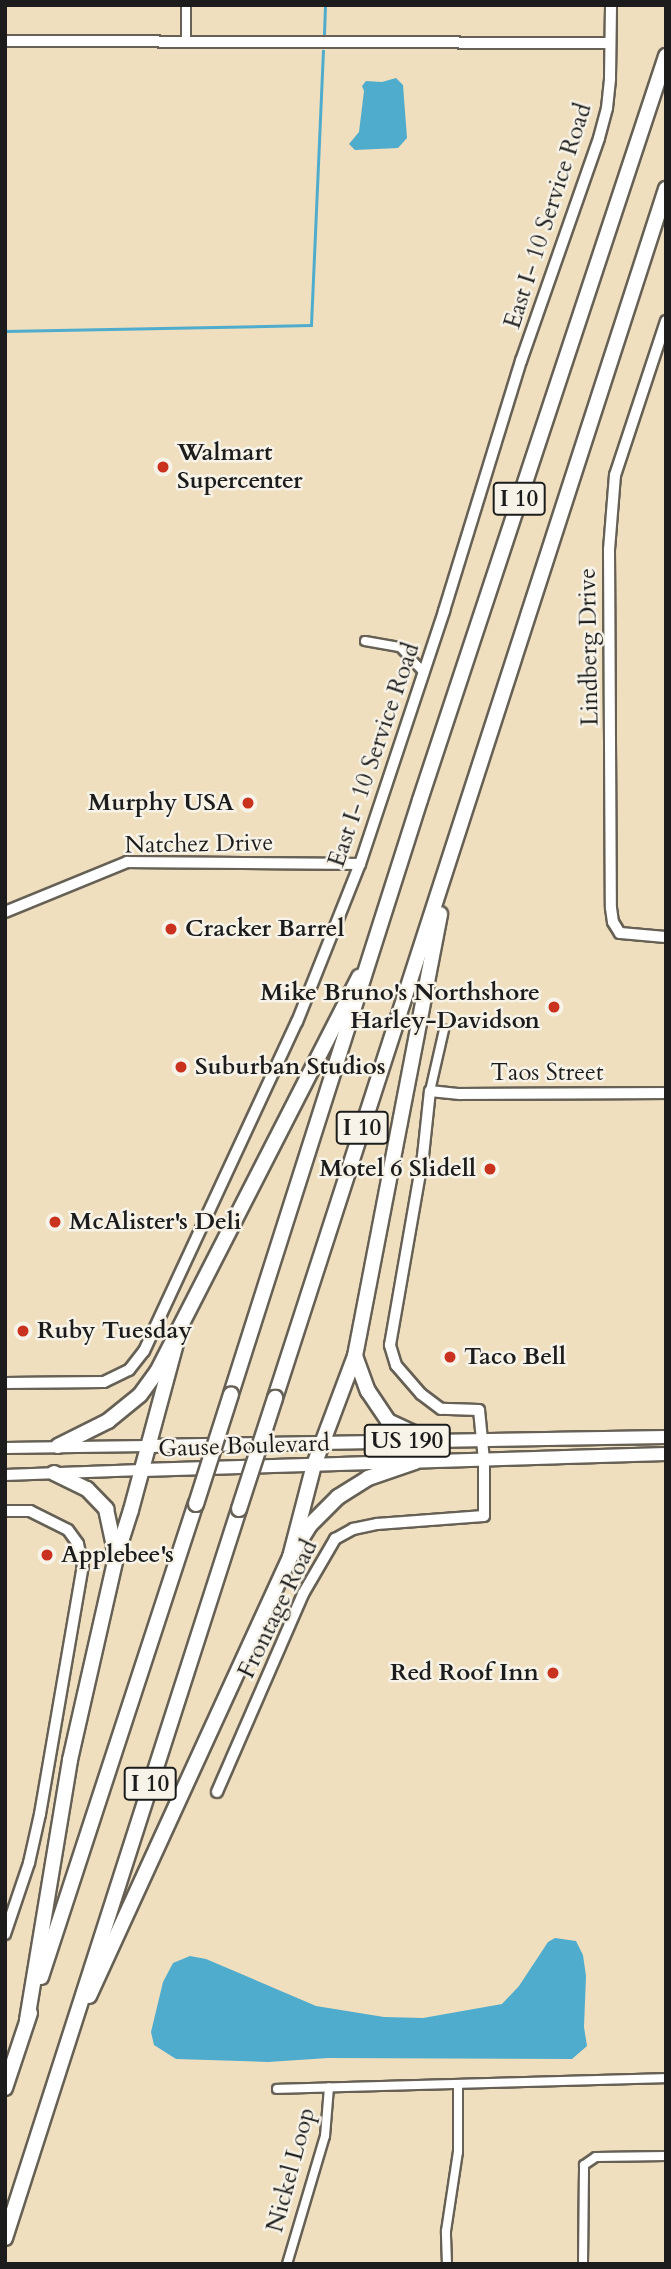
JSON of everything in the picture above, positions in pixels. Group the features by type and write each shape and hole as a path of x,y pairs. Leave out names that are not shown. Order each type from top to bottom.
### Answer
{"highway":[{"name":"I 10","path":"5,2088 666,56"},
{"name":"I 10","path":"5,2238 60,2059 666,189"},
{"path":"290,1557 314,1465 325,1443 355,1356 450,858"},
{"path":"58,1446 108,1421 141,1395 179,1332 376,944"},
{"path":"27,2020 69,1760 116,1557 179,1332"},
{"path":"355,1356 368,1391 388,1421 431,1441"},
{"path":"60,2059 290,1557 309,1526 338,1497 368,1478 415,1462"},
{"path":"54,1473 87,1489 106,1509 116,1557"}],"main road":[{"name":"Gause Boulevard","path":"148,1446 666,1437"},
{"name":"Gause Boulevard","path":"142,1470 666,1454"}],"street":[{"path":"186,5 186,43"},
{"name":"East I- 10 Service Road","path":"5,1383 103,1382 129,1370 144,1351 281,1058 360,864 424,673 521,361 599,138 607,108 611,5"},
{"path":"5,41 610,43"},
{"name":"Lindberg Drive","path":"666,321 615,475 609,550 611,908 620,933 666,937"},
{"path":"365,641 400,647 424,673"},
{"name":"Natchez Drive","path":"5,912 127,862 360,864"},
{"path":"430,1091 444,1030"},
{"name":"Taos Street","path":"430,1091 460,1094 666,1093"},
{"name":"Frontage Road","path":"217,1792 303,1594 335,1539 354,1529 377,1524 484,1516 484,1460 479,1410 441,1409 421,1394 396,1365 390,1345 423,1156 430,1091"},
{"path":"610,1438 611,1454"},
{"name":"Gause Boulevard","path":"5,1448 148,1446"},
{"name":"Gause Boulevard","path":"5,1475 142,1470"},
{"path":"5,1511 30,1511 68,1531 78,1544 83,1565 40,1814 29,1863 5,1934"},
{"path":"277,2088 666,2078"},
{"path":"447,2264 446,2231 458,2152 458,2084"},
{"name":"Nickel Loop","path":"286,2264 325,2136 329,2087"},
{"path":"583,2264 584,2165 596,2157 666,2155"}],"water":[{"path":"396,78 403,85 407,138 398,148 355,150 349,144 359,132 364,91 362,86 366,81 382,82"},
{"path":"555,1938 576,1941 583,1955 586,1976 584,2027 587,2046 572,2059 328,2058 268,2062 176,2059 154,2045 151,2032 163,1982 173,1963 190,1956 206,1959 316,2006 384,2017 423,2018 502,2004 519,1986 548,1942"}],"waterway":[{"path":"324,34 325,5"},
{"path":"5,331 311,325 323,51"}],"place":[{"name":"Walmart Supercenter","path":"163,467"},
{"name":"Murphy USA","path":"248,803"},
{"name":"Cracker Barrel","path":"171,929"},
{"name":"Mike Bruno's Northshore Harley-Davidson","path":"554,1007"},
{"name":"Suburban Studios","path":"181,1067"},
{"name":"Motel 6 Slidell","path":"490,1169"},
{"name":"McAlister's Deli","path":"55,1222"},
{"name":"Ruby Tuesday","path":"23,1331"},
{"name":"Taco Bell","path":"450,1357"},
{"name":"Applebee's","path":"47,1555"},
{"name":"Red Roof Inn","path":"553,1673"}]}
